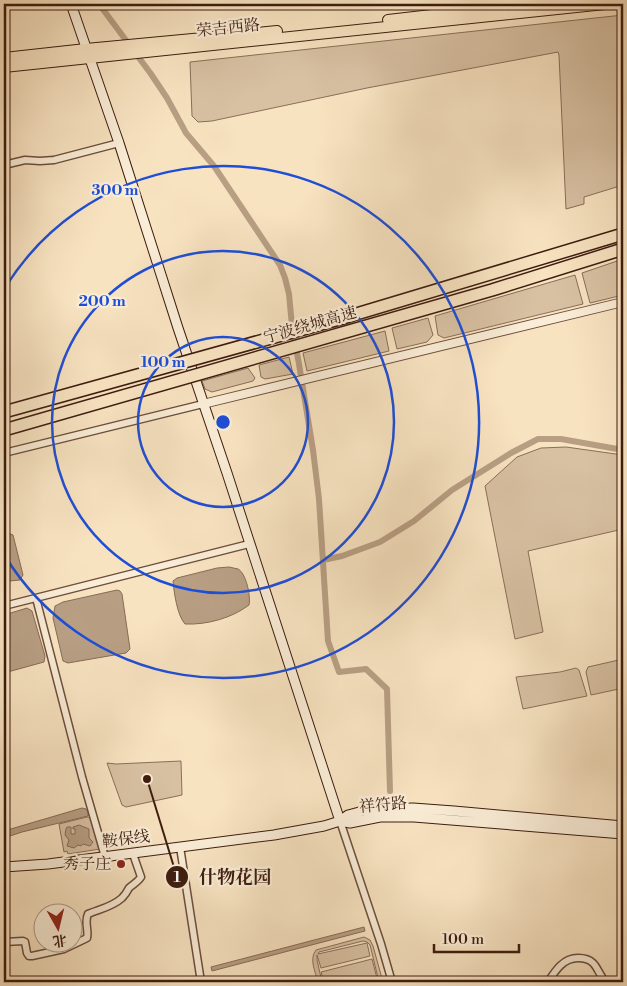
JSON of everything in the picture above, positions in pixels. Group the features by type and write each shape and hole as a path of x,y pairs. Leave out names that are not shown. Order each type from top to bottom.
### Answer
{"highway":[{"name":"宁波绕城高速","path":"4,412 343,318 623,234"},
{"name":"宁波绕城高速","path":"4,430 492,290 623,249"}],"main road":[{"path":"71,4 119,143 340,821"},
{"name":"荣吉西路","path":"140,48 529,4"},
{"name":"荣吉西路","path":"4,58 87,53 605,4"},
{"name":"荣吉西路","path":"4,67 87,53"},
{"name":"祥符路","path":"340,821 348,815 363,811 397,808 623,826"},
{"name":"祥符路","path":"340,821 350,823 380,817 414,817 623,834"},
{"name":"鞍保线","path":"4,867 105,858 180,848 274,835 324,826 340,821"}],"street":[{"path":"4,165 25,160 54,160 119,143"},
{"path":"4,453 623,302"},
{"path":"4,606 249,544"},
{"path":"36,598 105,858"},
{"path":"340,821 392,982"},
{"path":"180,848 201,982"},
{"path":"4,942 25,942 29,956 32,956 64,949 87,938 86,918 88,914 118,902 130,887 140,880 141,877 134,854"},
{"path":"548,982 558,967 574,958 583,958 590,961 602,977"}],"shaded area":[{"path":"623,15 623,185 584,197 584,204 566,209 558,52 367,88 212,121 198,122 192,116 190,62"},
{"path":"623,259 623,295 590,303 582,273"},
{"path":"575,275 583,304 444,338 438,335 435,316"},
{"path":"428,318 433,335 427,342 397,349 392,328"},
{"path":"385,331 389,351 307,371 303,353"},
{"path":"289,357 293,374 265,379 261,377 259,365"},
{"path":"248,368 255,378 253,381 212,392 205,389 202,381"},
{"path":"566,447 623,455 623,529 528,551 543,632 515,639 485,486 517,457 541,448"},
{"path":"8,533 13,535 23,575 20,580 9,581 8,596 4,596 4,535"},
{"path":"229,567 241,571 246,580 249,591 249,605 235,614 219,620 185,624 178,609 173,581 177,578 217,568"},
{"path":"117,590 122,594 130,649 126,653 68,663 63,661 53,618 55,606 63,602"},
{"path":"27,608 32,611 45,656 44,662 4,673 4,615"},
{"path":"623,659 623,682 618,683 619,689 591,695 586,672 588,667"},
{"path":"576,668 579,670 587,696 523,709 516,677 560,672"},
{"path":"181,761 182,795 126,807 122,805 107,763 116,764"},
{"path":"82,808 86,809 88,816 4,838 4,831"},
{"path":"87,817 92,818 100,849 68,854 67,851 64,852 59,824"},
{"path":"79,825 89,829 89,838 93,842 90,846 83,844 74,848 67,846 69,840 65,835 67,827 71,827 71,834 75,834 73,827"},
{"path":"364,927 365,931 212,971 211,967"},
{"path":"364,937 370,940 373,946 383,982 379,982 370,945 367,942 363,941 319,952 318,954 367,943 370,956 321,968 317,955 322,982 318,982 313,961 316,950"},
{"path":"372,959 378,982 324,982 321,972"}],"waterway":[{"path":"99,4 151,74 167,98 186,133 214,166 280,265 285,278 289,294 292,326 313,450 319,499 328,641 339,672 366,669 387,689 390,791"},
{"path":"323,560 342,556 380,542 414,521 452,490 511,453 538,439 561,439 623,450"}],"place":[{"name":"什物花园","path":"147,779"},
{"name":"秀子庄","path":"121,864"}]}
